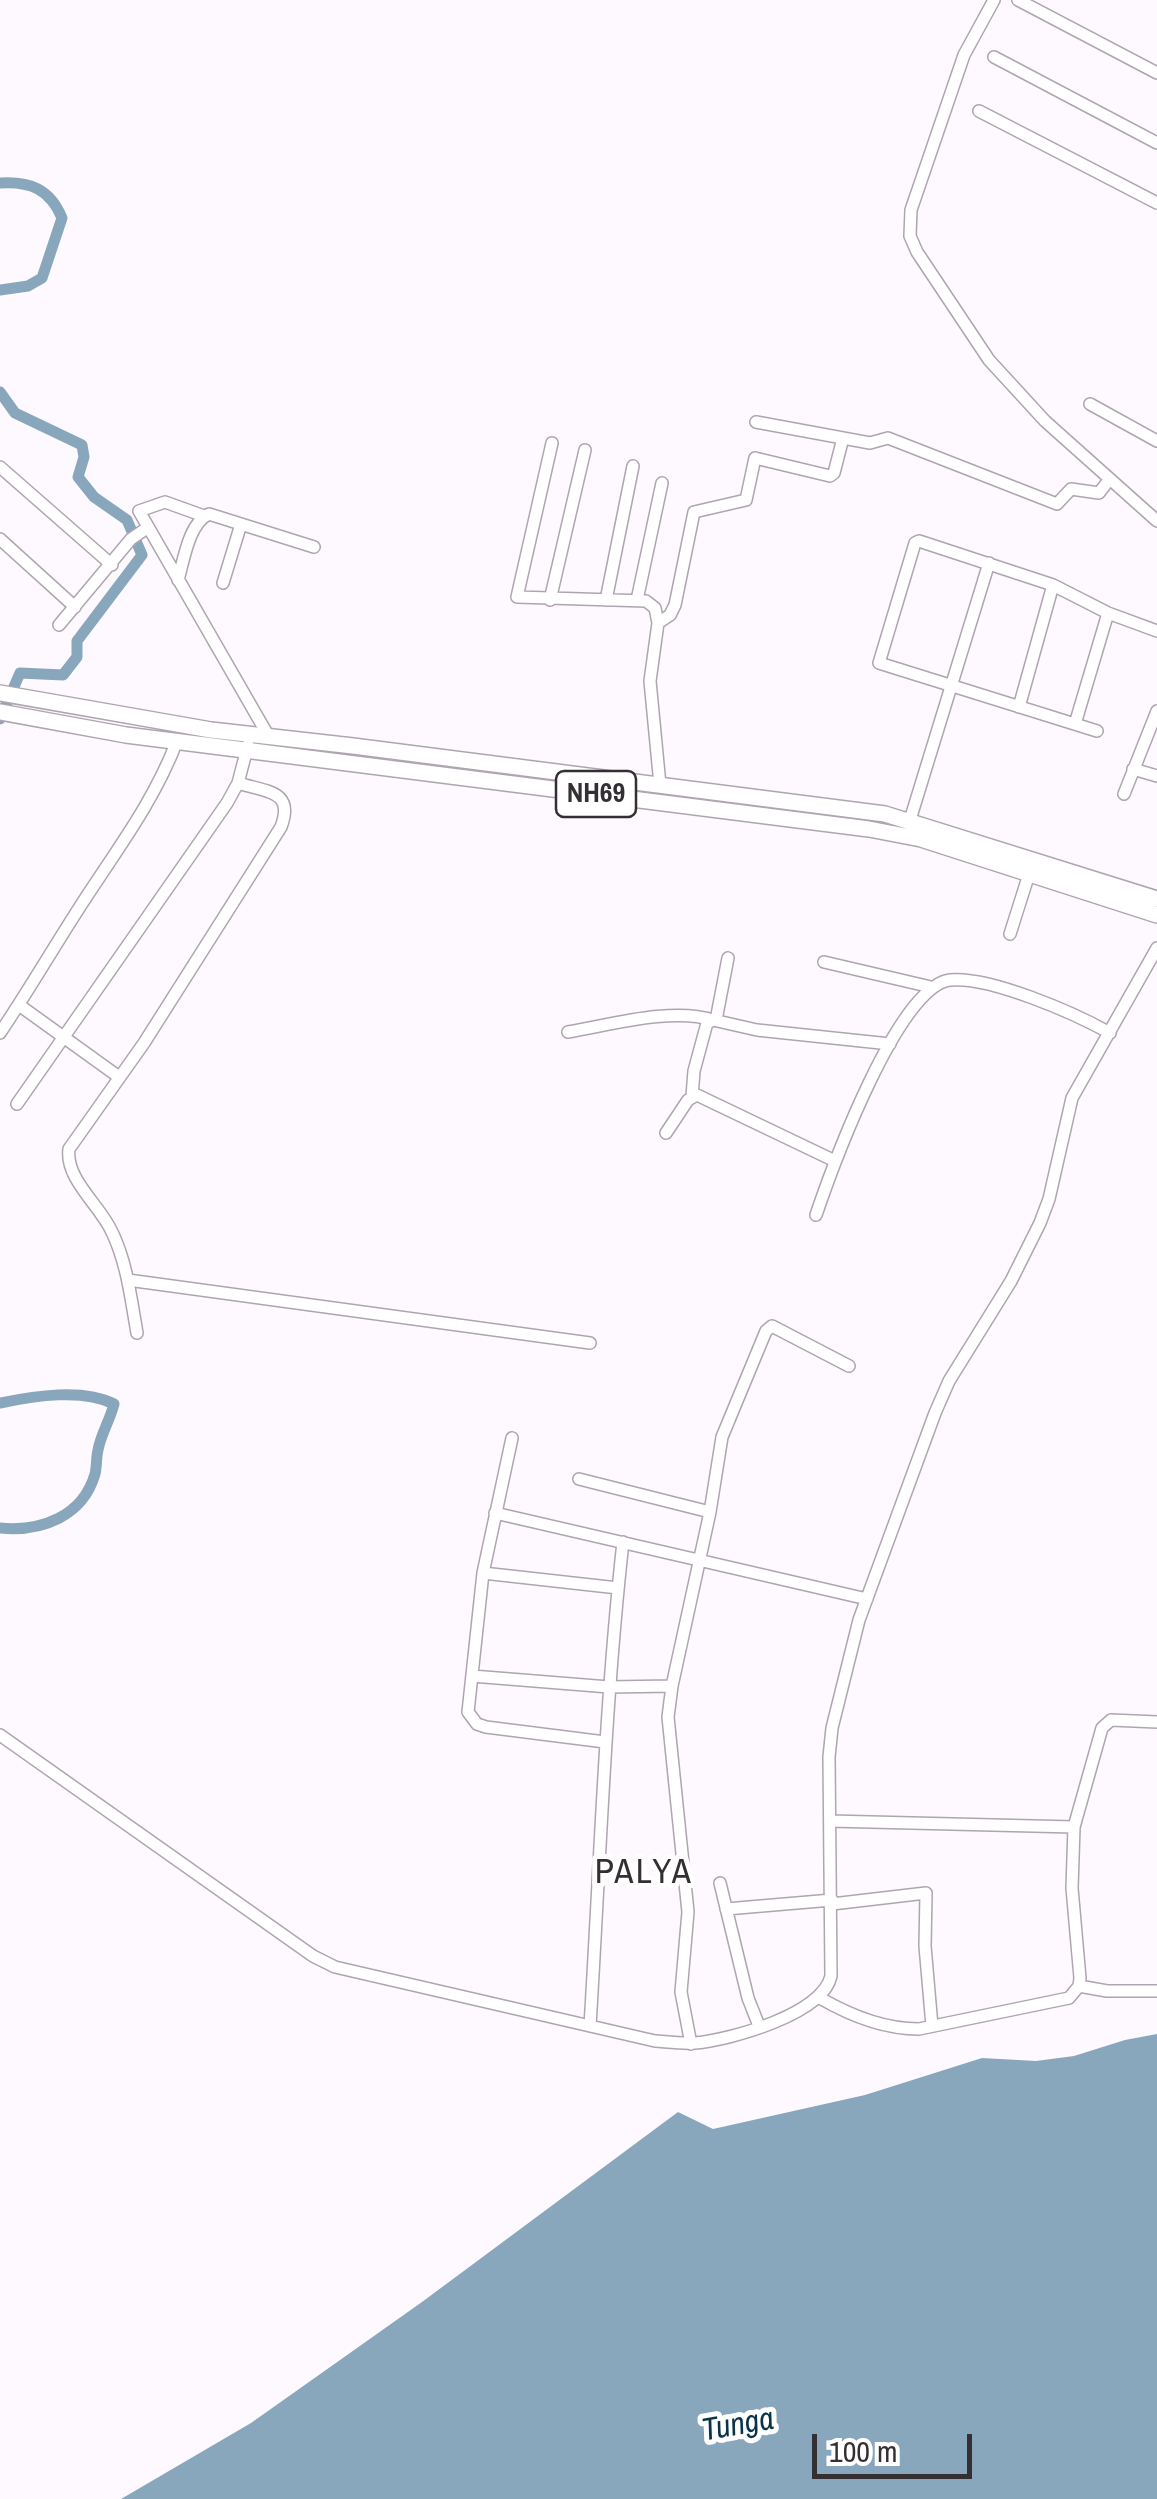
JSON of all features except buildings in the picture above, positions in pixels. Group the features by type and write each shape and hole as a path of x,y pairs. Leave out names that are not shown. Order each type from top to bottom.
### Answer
{"highway":[{"name":"NH69","path":"0,693 249,742 869,829 921,839 1157,915"},
{"name":"NH69","path":"0,712 177,741 249,742 269,737 910,820 1157,898"}],"street":[{"path":"994,0 964,55 911,210 910,236 934,280 989,360 1045,421 1157,521"},
{"path":"1018,0 1157,73"},
{"path":"994,57 1157,143"},
{"path":"979,111 1157,203"},
{"path":"1090,404 1157,441"},
{"path":"756,422 870,443 888,438 1053,504 1071,489 1099,493 1109,480"},
{"path":"658,623 676,605 694,512 746,500 756,458 830,476 834,474 843,438"},
{"path":"552,443 517,597 638,600 656,608 658,623 650,681 660,785"},
{"path":"550,600 585,450"},
{"path":"606,600 633,466"},
{"path":"0,467 112,565"},
{"path":"638,600 662,483"},
{"path":"204,516 165,502 156,504 139,510 139,534 178,580 269,737"},
{"path":"178,580 195,526 210,514 314,548"},
{"path":"223,582 241,524"},
{"path":"59,625 139,534"},
{"path":"0,539 75,607"},
{"path":"1097,732 879,661 915,543 920,541 1054,585 1108,613 1157,631"},
{"path":"910,820 989,563"},
{"path":"1019,707 1054,585"},
{"path":"1075,724 1108,613"},
{"path":"1124,794 1157,711"},
{"path":"0,1033 143,815 177,741"},
{"path":"16,1104 212,826 238,783 249,742"},
{"path":"1133,768 1157,776"},
{"path":"138,1332 113,1232 68,1161 74,1141 282,828 284,800 238,783"},
{"path":"1010,934 1029,874"},
{"path":"0,1736 324,1961 368,1975 655,2041 691,2044 759,2026 812,2005 831,1976 832,1728 867,1599 950,1380 1011,1281 1040,1223 1072,1098 1157,948"},
{"path":"714,1020 728,958"},
{"path":"824,962 931,987 952,980 974,983 1065,1008 1110,1033"},
{"path":"816,1216 834,1161 872,1075 931,987"},
{"path":"19,1005 119,1077"},
{"path":"568,1032 691,1015 757,1030 890,1044"},
{"path":"666,1132 692,1096 707,1023 714,1020"},
{"path":"692,1096 706,1097 834,1161"},
{"path":"128,1280 590,1342"},
{"path":"691,2044 680,1984 688,1912 668,1733 672,1686 710,1512 722,1436 766,1331 772,1326 849,1366"},
{"path":"512,1438 483,1573 468,1712 478,1724 605,1742"},
{"path":"579,1480 710,1512"},
{"path":"495,1512 867,1599"},
{"path":"590,2026 608,1687 624,1542"},
{"path":"483,1573 618,1588"},
{"path":"472,1676 608,1687 672,1686"},
{"path":"820,1998 867,2021 900,2029 1068,1998 1079,1986 1072,1888 1074,1827 1102,1728 1110,1720 1157,1722"},
{"path":"830,1821 1074,1827"},
{"path":"720,1883 748,1998 759,2026"},
{"path":"726,1909 926,1893 925,1946 932,2026"},
{"path":"1079,1986 1107,1991 1157,1991"}],"water":[{"name":"Tunga","path":"1157,2034 1157,2499 121,2499 251,2423 678,2112 713,2129 865,2095 982,2058 1036,2061 1074,2056"}],"waterway":[{"path":"0,183 38,189 51,200 62,218 42,278 28,286 0,290"},
{"path":"0,392 15,413 82,445 84,457 78,477 94,497 127,520 142,555 77,641 77,657 63,675 20,673 0,719"},
{"path":"0,1403 73,1395 114,1404 99,1444 95,1474 81,1501 71,1511 45,1524 0,1528"}],"district":[{"name":"PALYA","path":"644,1874"}]}
